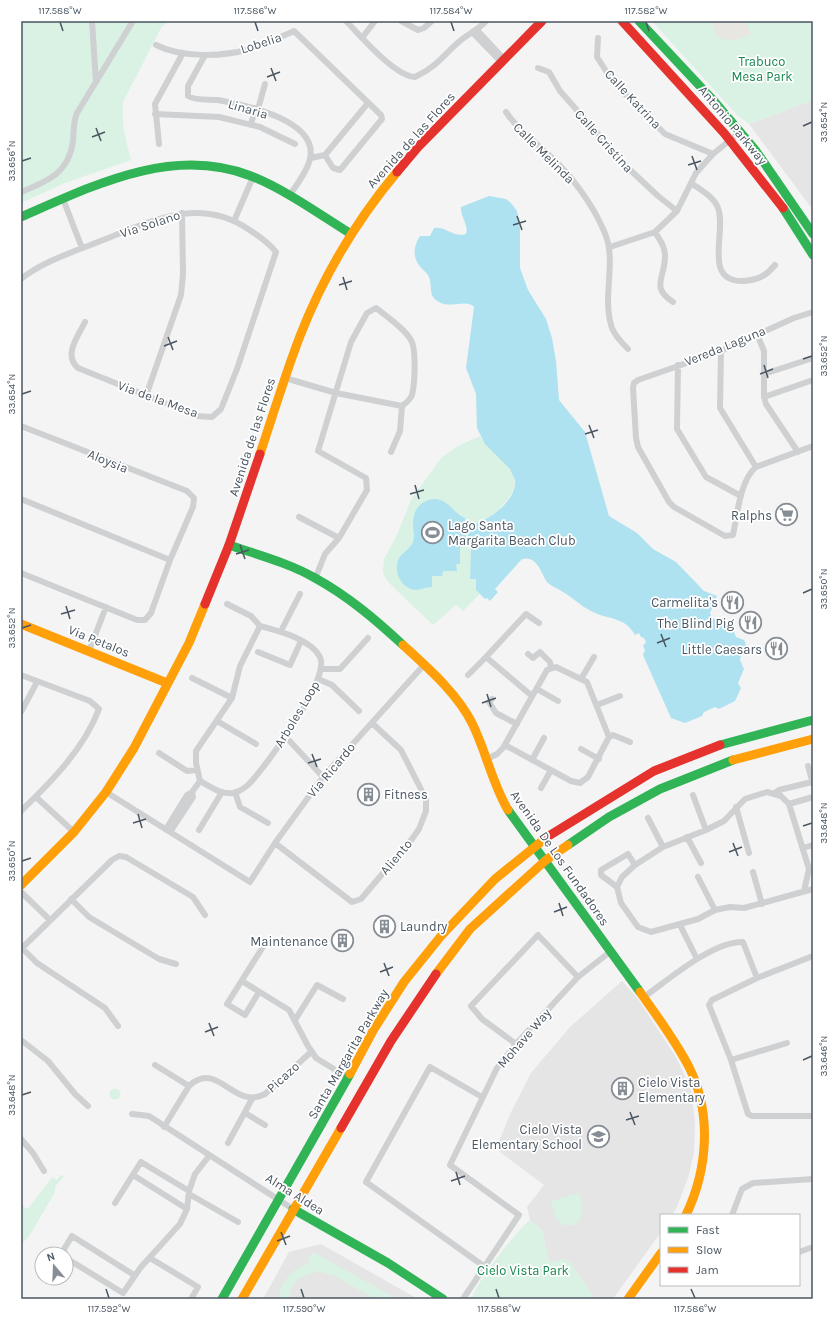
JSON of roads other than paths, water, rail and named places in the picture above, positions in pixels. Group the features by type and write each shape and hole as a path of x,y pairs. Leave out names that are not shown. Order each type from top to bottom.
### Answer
{"main road":[{"name":"Avenida de las Flores","path":"21,885 74,832 106,792 134,748 189,643 229,545 261,454 285,378 320,290 351,234 386,185 413,153 542,21"},
{"name":"Antonio Parkway","path":"622,21 731,139 786,214 813,255"},
{"name":"Antonio Parkway","path":"639,21 740,132 778,180 813,234"},
{"path":"21,217 130,173 168,164 207,164 227,168 253,177 351,234"},
{"name":"Avenida De Los Fundadores","path":"229,545 298,570 315,579 366,612 460,703 475,732 485,760 504,803 513,818 546,860 644,997 688,1064 698,1089 705,1135 704,1154 700,1177 694,1199 686,1214"},
{"name":"Via Petalos","path":"21,624 167,683"},
{"name":"Santa Margarita Parkway","path":"222,1299 278,1200 326,1120 347,1077 374,1029 404,982 441,936 495,879 534,845 555,830 592,806 654,771 723,744 813,720"},
{"path":"242,1299 391,1041 421,994 470,929 546,860 608,817 660,789 743,757 813,739"},
{"name":"Alma Aldea","path":"293,1209 388,1263 443,1299"},
{"path":"628,1299 660,1254"}],"street":[{"path":"92,21 96,82"},
{"path":"21,192 54,178 60,171 72,147 74,121 133,21"},
{"path":"346,21 378,54 394,67 405,75 415,77 427,72 440,62 454,46 486,21"},
{"path":"362,38 375,21"},
{"path":"401,21 418,30 424,28 432,21"},
{"name":"Lobelia","path":"156,45 165,50 205,55 250,49 294,31 381,115 382,119 340,170 333,168 325,155"},
{"path":"475,31 503,61"},
{"name":"Calle Katrina","path":"598,38 596,57 619,87 665,134 712,154"},
{"path":"159,144 155,104 183,53"},
{"name":"Linaria","path":"205,55 188,86 188,96 257,108 296,127 302,132 309,145 311,158"},
{"name":"Calle Cristina","path":"538,68 549,72 560,91 617,156 658,196 677,211"},
{"path":"251,124 265,84"},
{"path":"288,196 311,158 325,155 368,103"},
{"name":"Calle Melinda","path":"506,112 513,122 565,171 594,211 610,247 609,315 612,329 628,349"},
{"path":"155,114 213,116 251,124 294,144"},
{"path":"610,247 655,232 677,211 696,173 712,154 740,132"},
{"path":"234,221 253,177"},
{"path":"691,183 709,196 719,210 721,223 717,255 718,264 723,272 731,279 748,281 766,276 775,265"},
{"path":"63,199 82,248"},
{"path":"146,396 181,295 184,274 182,213"},
{"name":"Via Solano","path":"21,279 29,273 82,248 156,220 182,213 211,213 234,221 267,241 276,252"},
{"path":"655,232 663,245 666,257 660,282 661,290 664,296 674,302"},
{"name":"Via de la Mesa","path":"85,322 70,354 72,363 78,368 197,416 212,416 221,408 240,361 276,252"},
{"path":"315,579 325,554 339,538 367,490 366,478 318,451 345,361 357,330 367,312 376,308 397,324 412,341 414,371 412,395 402,406 400,431 391,452"},
{"name":"Vereda Laguna","path":"742,496 734,535 725,536 674,507 669,502 638,447 636,438 633,388 638,380 721,351 794,318 813,312"},
{"path":"757,334 764,351 764,397 766,404 798,452"},
{"path":"721,351 720,408 756,467"},
{"path":"764,374 813,358"},
{"path":"678,365 677,428 706,477 742,496 750,472 756,467 813,446"},
{"path":"285,378 336,393 402,406"},
{"path":"764,397 813,380"},
{"name":"Aloysia","path":"21,426 187,491 194,498 194,507 170,560"},
{"path":"21,499 170,560 151,613 145,620 137,620 21,573"},
{"path":"298,517 339,538"},
{"path":"281,631 300,594"},
{"path":"227,604 251,616 260,626 240,666 232,698 196,751 197,770 200,781 222,792 235,792 240,807 268,823"},
{"path":"88,651 106,607"},
{"path":"468,675 526,614 539,623"},
{"name":"Arboles Loop","path":"235,792 248,785 286,737 322,669 321,658 312,646 281,631 260,626"},
{"path":"322,669 340,669 368,638"},
{"path":"258,652 290,665 301,641"},
{"path":"528,654 533,658 540,652 550,662 551,668"},
{"path":"486,657 532,696"},
{"path":"581,679 594,657"},
{"name":"Via Ricardo","path":"168,831 250,882 275,843 323,777 423,666"},
{"path":"485,760 497,754 506,745 547,670 551,668 560,667 587,682 609,737 599,759 588,777 580,783 571,781 506,745"},
{"path":"21,675 90,702 99,709 94,723 67,761 36,797 21,811"},
{"path":"192,678 232,698"},
{"path":"318,679 332,685 359,711"},
{"path":"21,712 37,682"},
{"path":"536,689 558,701"},
{"path":"597,705 620,696"},
{"path":"492,698 488,702 496,713 517,724"},
{"path":"216,721 256,744"},
{"name":"Aliento","path":"275,843 352,902 361,899 412,839 419,829 426,811 426,799 401,750 372,723"},
{"path":"609,737 613,735 630,742"},
{"path":"286,737 323,777"},
{"path":"532,760 544,738"},
{"path":"581,750 599,759"},
{"path":"159,753 187,771 197,770"},
{"path":"775,793 779,790 813,783 808,766"},
{"path":"541,788 551,770"},
{"path":"106,792 168,831 187,795 192,792 200,781"},
{"path":"199,830 222,792"},
{"path":"617,887 622,877 635,865 663,847 706,830 724,821 745,799 767,792 775,793 781,796 789,804 808,869 804,891"},
{"path":"693,795 706,830"},
{"path":"36,797 74,832"},
{"path":"789,804 813,797"},
{"path":"736,807 749,853"},
{"path":"648,818 663,847"},
{"path":"687,837 701,863"},
{"path":"803,848 813,845"},
{"path":"635,865 628,854 601,870 602,875 617,887 621,903 638,927 651,932 698,919 715,910 730,907 744,908 813,889"},
{"path":"118,1026 105,1008 37,963 22,948 71,899 118,856 126,857 193,897 205,915"},
{"path":"753,872 762,904"},
{"path":"698,878 715,910"},
{"path":"21,892 50,920"},
{"path":"71,899 89,917 159,959 176,964"},
{"path":"680,925 697,959"},
{"path":"516,1044 482,1019 471,1006 538,935 578,977"},
{"path":"259,992 245,1015 227,1004 266,942"},
{"path":"644,997 697,959 732,942 742,942 757,978"},
{"name":"Mohave Way","path":"486,1267 519,1215 450,1165 497,1068 516,1044 578,977 611,951"},
{"path":"813,956 757,978 712,1000 709,1005 731,1060 746,1112 752,1116 813,1116"},
{"path":"242,981 288,1010 295,1020 311,1052 321,1062 347,1077"},
{"path":"295,1020 317,985 343,999"},
{"path":"21,1040 48,1061 75,1094 88,1106"},
{"path":"731,1060 787,1043"},
{"name":"Picazo","path":"189,1086 194,1081 208,1078 215,1079 242,1096 252,1099 265,1094 311,1052"},
{"path":"155,1065 189,1086 164,1126"},
{"path":"463,1299 486,1267 366,1182 430,1067 482,1097"},
{"path":"228,1142 252,1099"},
{"path":"245,1113 265,1125"},
{"name":"Alma Aldea","path":"132,1114 149,1116 293,1209"},
{"path":"21,1139 33,1153 44,1171"},
{"path":"74,1263 123,1293 134,1275 175,1231 184,1217 195,1174 209,1156"},
{"path":"115,1203 141,1162 238,1222"},
{"path":"133,1175 187,1209"},
{"path":"732,1214 742,1189 753,1183 813,1179"},
{"path":"66,1246 72,1236 134,1275"},
{"path":"800,1252 813,1247"},
{"path":"150,1258 198,1287 191,1299"}],"water":[{"path":"489,196 506,199 517,211 520,227 520,268 528,290 546,319 552,338 556,361 559,400 585,432 609,516 637,533 653,549 676,562 704,591 717,596 710,613 712,618 718,620 722,618 730,622 736,637 744,640 748,649 741,655 740,660 744,669 738,683 741,688 735,701 719,709 715,707 704,712 702,716 685,723 671,718 643,655 645,650 643,646 646,642 644,638 641,637 639,633 635,635 626,624 621,621 591,611 551,585 547,582 535,562 527,558 522,559 495,589 498,592 490,601 487,598 485,599 476,590 476,579 470,579 471,547 468,546 468,525 484,520 499,510 511,496 515,480 510,469 485,444 477,428 476,394 466,368 474,307 467,304 449,305 437,301 431,292 429,277 420,267 415,258 415,250 416,243 420,236 430,236 434,228 461,235 466,234 467,231 461,207"},
{"path":"436,499 445,502 465,518 466,546 460,547 460,564 456,564 457,571 443,571 442,576 432,576 432,587 419,590 410,589 405,586 399,578 397,573 397,563 402,554 413,542 413,518 417,509 426,501"}],"place":[{"name":"Ralphs","path":"787,515"},
{"name":"Lago Santa Margarita Beach Club","path":"433,532"},
{"name":"Carmelita's","path":"733,602"},
{"name":"The Blind Pig","path":"750,623"},
{"name":"Little Caesars","path":"777,649"},
{"name":"Fitness","path":"369,794"},
{"name":"Laundry","path":"384,926"},
{"name":"Maintenance","path":"343,941"},
{"name":"Cielo Vista Elementary","path":"623,1089"},
{"name":"Cielo Vista Elementary School","path":"598,1136"}],"park label":[{"name":"Trabuco Mesa Park","path":"762,68"},
{"name":"Cielo Vista Park","path":"523,1270"}]}
